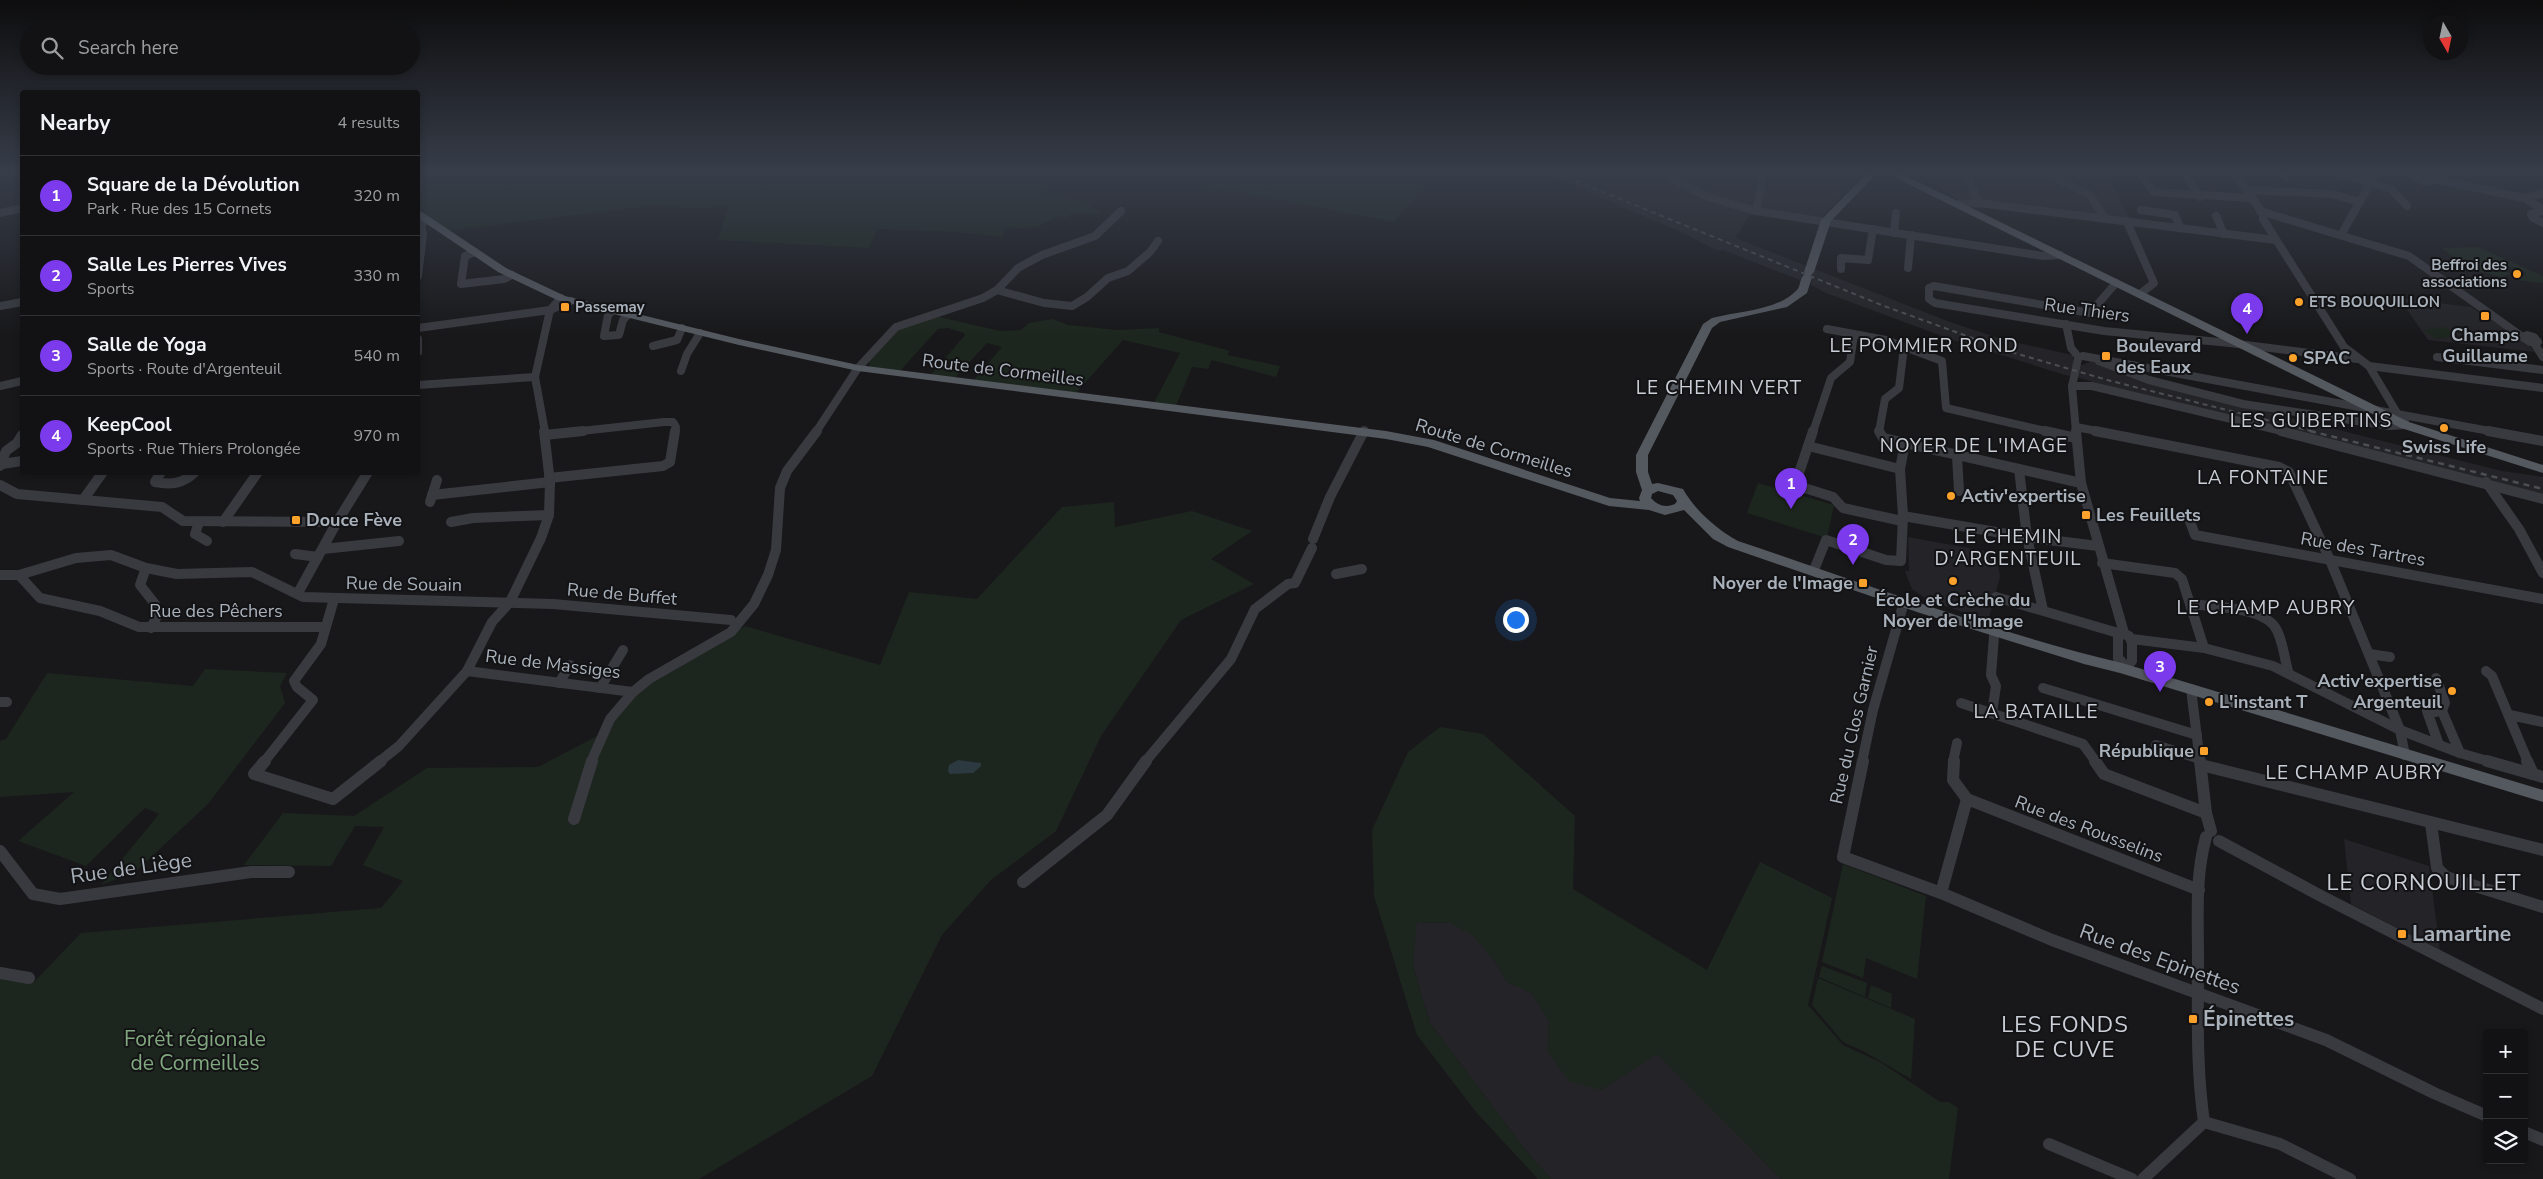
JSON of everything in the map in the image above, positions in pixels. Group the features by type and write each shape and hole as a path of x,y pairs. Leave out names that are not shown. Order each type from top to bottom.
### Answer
{"main road":[{"name":"Route de Cormeilles","path":"436,226 512,275 566,299 682,328 858,368 1364,432 1433,444 1607,501 1648,496"},
{"path":"1678,506 1662,510 1648,496 1642,469 1642,455 1710,323 1783,305 1803,291 1824,226"},
{"path":"2003,226 2367,407 2543,470"},
{"path":"1642,469 1654,481 1678,492 1678,506 1726,541 1904,602 2078,656 2124,665 2165,681 2543,796"},
{"path":"1648,496 1664,487"}],"street":[{"path":"420,239 423,234 421,226"},
{"path":"574,819 586,774 610,719 634,692 675,663 731,632 754,604 768,575 776,550 780,488 787,471 818,430 858,368 896,327 983,298 997,290 1018,268 1042,255 1095,236 1107,226"},
{"path":"1852,226 2043,256 2060,255"},
{"path":"1894,233 1895,226"},
{"path":"2129,226 2154,283 2140,294"},
{"path":"2163,226 2276,240"},
{"path":"2220,226 2224,234"},
{"path":"2268,226 2342,342 2358,359 2369,366 2402,418"},
{"path":"2311,226 2414,258 2524,338 2538,340 2543,357"},
{"path":"2341,235 2346,226"},
{"path":"1841,258 1868,260 1872,229"},
{"path":"1908,268 1911,235"},
{"path":"997,290 1044,303 1072,306 1087,297 1108,278 1128,271 1150,252 1158,241"},
{"path":"1841,249 1841,269"},
{"path":"475,252 465,256 461,284 504,279 512,275"},
{"name":"Rue Thiers","path":"2116,283 2094,311 2090,313 1934,286 1929,288 1930,301 2104,331 2240,344 2358,359"},
{"path":"420,328 550,310 566,299"},
{"path":"0,306 20,302"},
{"path":"334,599 321,644 294,681 296,686 311,696 313,700 254,774 333,799 399,746 467,671 492,622 510,602 544,532 549,515 549,480 545,434 535,377 550,310"},
{"path":"612,311 608,315 604,336 619,335 624,320 628,315"},
{"path":"2066,324 2070,348 2082,356 2149,380 2242,404 2390,426 2402,418 2543,441"},
{"path":"653,346 677,340 682,328"},
{"path":"1827,329 1886,340 1942,361 1946,408 2076,438"},
{"path":"2212,330 2214,342"},
{"path":"681,371 687,354 700,332"},
{"path":"1854,335 1850,362 1831,378 1795,485 1798,488 1834,497 1843,508 1902,519 2098,546"},
{"path":"1904,346 1900,388 1885,399 1882,420 1878,430 1883,438 1957,456 2082,482"},
{"path":"2082,356 2072,386 2076,438 2083,478 2082,482 2102,563 2125,635 2118,659 2124,665"},
{"path":"2082,356 2367,407"},
{"path":"2437,357 2543,370"},
{"path":"2369,366 2543,388"},
{"path":"420,385 535,377"},
{"path":"0,386 20,381"},
{"path":"2072,386 2092,386 2486,482 2543,499"},
{"path":"437,480 431,498 549,480 663,466 670,462 676,427 672,422 664,422 545,434"},
{"path":"2076,427 2285,469 2291,474 2330,560 2400,730 2405,755"},
{"path":"1023,882 1107,814 1154,749 1181,716 1218,677 1231,658 1255,609 1288,584 1296,583 1330,497 1364,432"},
{"path":"1,465 6,451 20,440"},
{"path":"1814,570 1826,540 1891,561 1901,561 1900,469 1905,443"},
{"path":"1808,446 1900,469"},
{"path":"1957,456 1959,490"},
{"path":"1,465 20,461"},
{"path":"2019,469 2027,537 2043,610"},
{"path":"83,500 101,475"},
{"path":"159,475 155,482 180,484 186,482 192,475"},
{"path":"223,522 256,475"},
{"path":"298,593 337,522 366,475"},
{"path":"2486,482 2519,529 2543,573"},
{"path":"0,485 17,494 162,507 183,521 337,522"},
{"path":"451,522 473,518 549,515"},
{"name":"Rue des Tartres","path":"2189,519 2195,535 2543,599"},
{"path":"199,522 195,534 207,541"},
{"path":"295,554 320,553 399,541"},
{"name":"Rue de Souain","path":"18,575 76,558 97,555 111,556 146,568 177,574 204,575 252,572 264,575 282,588 298,593 303,597 510,602"},
{"path":"2102,563 2175,573 2182,580 2204,648"},
{"path":"146,568 140,585 155,602 158,610 151,628"},
{"path":"1336,574 1362,569"},
{"path":"0,575 18,575"},
{"name":"Rue des Pêchers","path":"18,575 40,598 100,611 139,627 326,628"},
{"path":"1996,597 2125,635 2204,648 2252,659 2288,671 2400,730 2460,754 2538,776"},
{"name":"Rue de Buffet","path":"510,602 731,620"},
{"name":"Rue du Clos Garnier","path":"1843,857 1873,710 1904,602"},
{"path":"2191,604 2256,614 2268,620 2275,626 2288,671"},
{"path":"1992,713 1996,686 1991,675 1994,636"},
{"path":"600,688 623,650"},
{"path":"2369,654 2390,657"},
{"path":"558,683 570,666"},
{"name":"Rue de Massiges","path":"467,671 634,692"},
{"path":"2486,671 2492,676 2538,776"},
{"path":"2436,678 2446,703 2442,711 2460,754"},
{"path":"2043,688 2197,735"},
{"path":"2191,689 2206,813 2212,836 2200,868 2199,890 2198,994 2200,1072 2204,1122"},
{"path":"1961,703 2082,744 2104,774 2206,813"},
{"path":"2436,712 2427,711 2439,745"},
{"path":"2510,714 2543,722"},
{"path":"1941,893 1967,799 1953,786 1952,779 1957,743"},
{"path":"2156,746 2200,762 2431,823 2543,850"},
{"name":"Rue des Rousselins","path":"1967,799 2199,890"},
{"path":"2431,823 2437,868 2446,877 2543,907"},
{"path":"2212,836 2321,896 2543,1009"},
{"name":"Rue de Liège","path":"0,851 33,894 60,899 251,872 289,872"},
{"name":"Rue des Epinettes","path":"1843,857 1941,893 2052,940 2326,1040 2434,1093 2483,1114"},
{"path":"0,973 29,978"},
{"path":"2143,1179 2204,1122"},
{"path":"2204,1122 2280,1144 2350,1179"},
{"path":"2528,1134 2543,1140"},
{"path":"2049,1144 2132,1179"}],"shaded area":[{"path":"1667,226 1743,226 1735,238 1950,322 2001,339 2068,354 2073,356 2074,363 2082,365 2092,361 2263,411 2502,471 2543,477 2543,498 2120,390 2076,377 2072,372 2070,376 2065,375 1947,338 1826,293 1811,285 1811,278 1803,275 1800,280 1723,250 1718,251"},
{"path":"2399,298 2471,307 2527,343 2535,352 2428,340"},
{"name":"École et Crèche du Noyer de l'Image","path":"1908,537 1996,553 2000,577 1988,621 1928,600 1912,589 1905,571 1909,571"},
{"path":"958,760 981,763 981,766 973,773 950,774 948,771 949,765"},
{"path":"2344,839 2429,866 2440,950 2351,904"},
{"path":"1416,922 1451,923 1472,934 1495,961 1506,981 1532,993 1549,1021 1548,1052 1601,1090 1657,1053 1781,1179 1551,1179 1523,1147 1430,1023 1413,966"}],"green space":[{"path":"442,226 488,226 449,231"},
{"path":"722,226 1040,226 1004,229 1003,237 957,232 877,229 869,248 718,240"},
{"path":"2478,247 2543,276 2543,283 2516,280 2515,278 2526,275 2525,272 2512,267 2504,268 2510,275 2505,275 2505,278 2467,268 2442,248"},
{"path":"935,316 1000,331 1021,330 1029,323 1053,319 1068,325 1118,330 1159,328 1159,332 1230,351 1227,355 1280,366 1276,377 1212,360 1208,369 1192,367 1176,406 1154,403 1180,353 1123,340 1076,393 973,381 1002,347 987,343 954,379 929,377 965,335 948,328 938,329 899,372 870,368 869,362 894,330"},
{"path":"2445,327 2457,336 2436,339 2424,330"},
{"path":"1758,483 1834,505 1827,538 1747,513"},
{"name":"Forêt régionale de Cormeilles","path":"1114,502 1115,527 1192,511 1252,531 1211,559 1254,584 1181,620 1101,736 1056,831 991,880 942,935 872,1076 699,1179 0,1179 0,975 34,982 81,933 381,908 403,881 363,865 384,827 355,826 331,866 244,865 283,813 354,816 427,768 538,767 599,735 633,697 671,668 745,626 880,665 909,592 977,599 1062,507"},
{"path":"205,669 287,673 280,686 285,703 208,804 135,872 101,885 159,814 145,808 86,866 18,841 74,792 0,797 0,741 6,739 47,673 193,686"},
{"path":"1440,727 1483,734 1575,816 1573,889 1707,970 1760,862 1832,898 1808,1005 1843,1045 1880,1062 1940,1102 1949,1102 1958,1108 1949,1179 1781,1179 1657,1054 1601,1090 1569,1081 1548,1052 1549,1021 1532,994 1506,981 1495,961 1472,935 1451,923 1417,922 1413,966 1430,1023 1523,1147 1551,1179 1538,1179 1476,1112 1417,1035 1374,896 1372,830 1408,752"},
{"path":"1843,864 1926,896 1917,979 1866,958 1863,978 1822,962"},
{"path":"1822,966 1867,983 1865,997 1819,977"},
{"path":"1818,978 1915,1019 1911,1079 1863,1051 1843,1042 1812,1005"},
{"path":"1871,985 1892,994 1891,1008 1868,998"}],"railway":[{"path":"1687,226 1884,306 2011,352 2111,381 2315,432"},
{"path":"2310,431 2543,489"}],"place":[{"name":"Beffroi des associations","path":"2517,274"},
{"name":"ETS BOUQUILLON","path":"2299,302"},
{"name":"Passemay","path":"565,307"},
{"name":"Champs Guillaume","path":"2485,316"},
{"name":"KeepCool","path":"2247,334"},
{"name":"Boulevard des Eaux","path":"2106,356"},
{"name":"SPAC","path":"2293,358"},
{"name":"Swiss Life","path":"2444,428"},
{"name":"Activ'expertise","path":"1951,496"},
{"name":"Square de la Dévolution","path":"1791,509"},
{"name":"Les Feuillets","path":"2086,515"},
{"name":"Douce Fève","path":"296,520"},
{"name":"Salle Les Pierres Vives","path":"1853,565"},
{"name":"École et Crèche du Noyer de l'Image","path":"1953,581"},
{"name":"Noyer de l'Image","path":"1863,583"},
{"name":"Activ'expertise Argenteuil","path":"2452,691"},
{"name":"Salle de Yoga","path":"2160,692"},
{"name":"L'instant T","path":"2209,702"},
{"name":"République","path":"2204,751"},
{"name":"Lamartine","path":"2402,934"},
{"name":"Épinettes","path":"2193,1019"}],"district":[{"name":"LE POMMIER ROND","path":"1924,346"},
{"name":"LE CHEMIN VERT","path":"1719,388"},
{"name":"LES GUIBERTINS","path":"2311,421"},
{"name":"NOYER DE L'IMAGE","path":"1974,446"},
{"name":"LA FONTAINE","path":"2263,478"},
{"name":"LE CHEMIN D'ARGENTEUIL","path":"2008,548"},
{"name":"LE CHAMP AUBRY","path":"2266,608"},
{"name":"LA BATAILLE","path":"2036,712"},
{"name":"LE CHAMP AUBRY","path":"2355,773"},
{"name":"LE CORNOUILLET","path":"2424,883"},
{"name":"LES FONDS DE CUVE","path":"2065,1038"}]}
